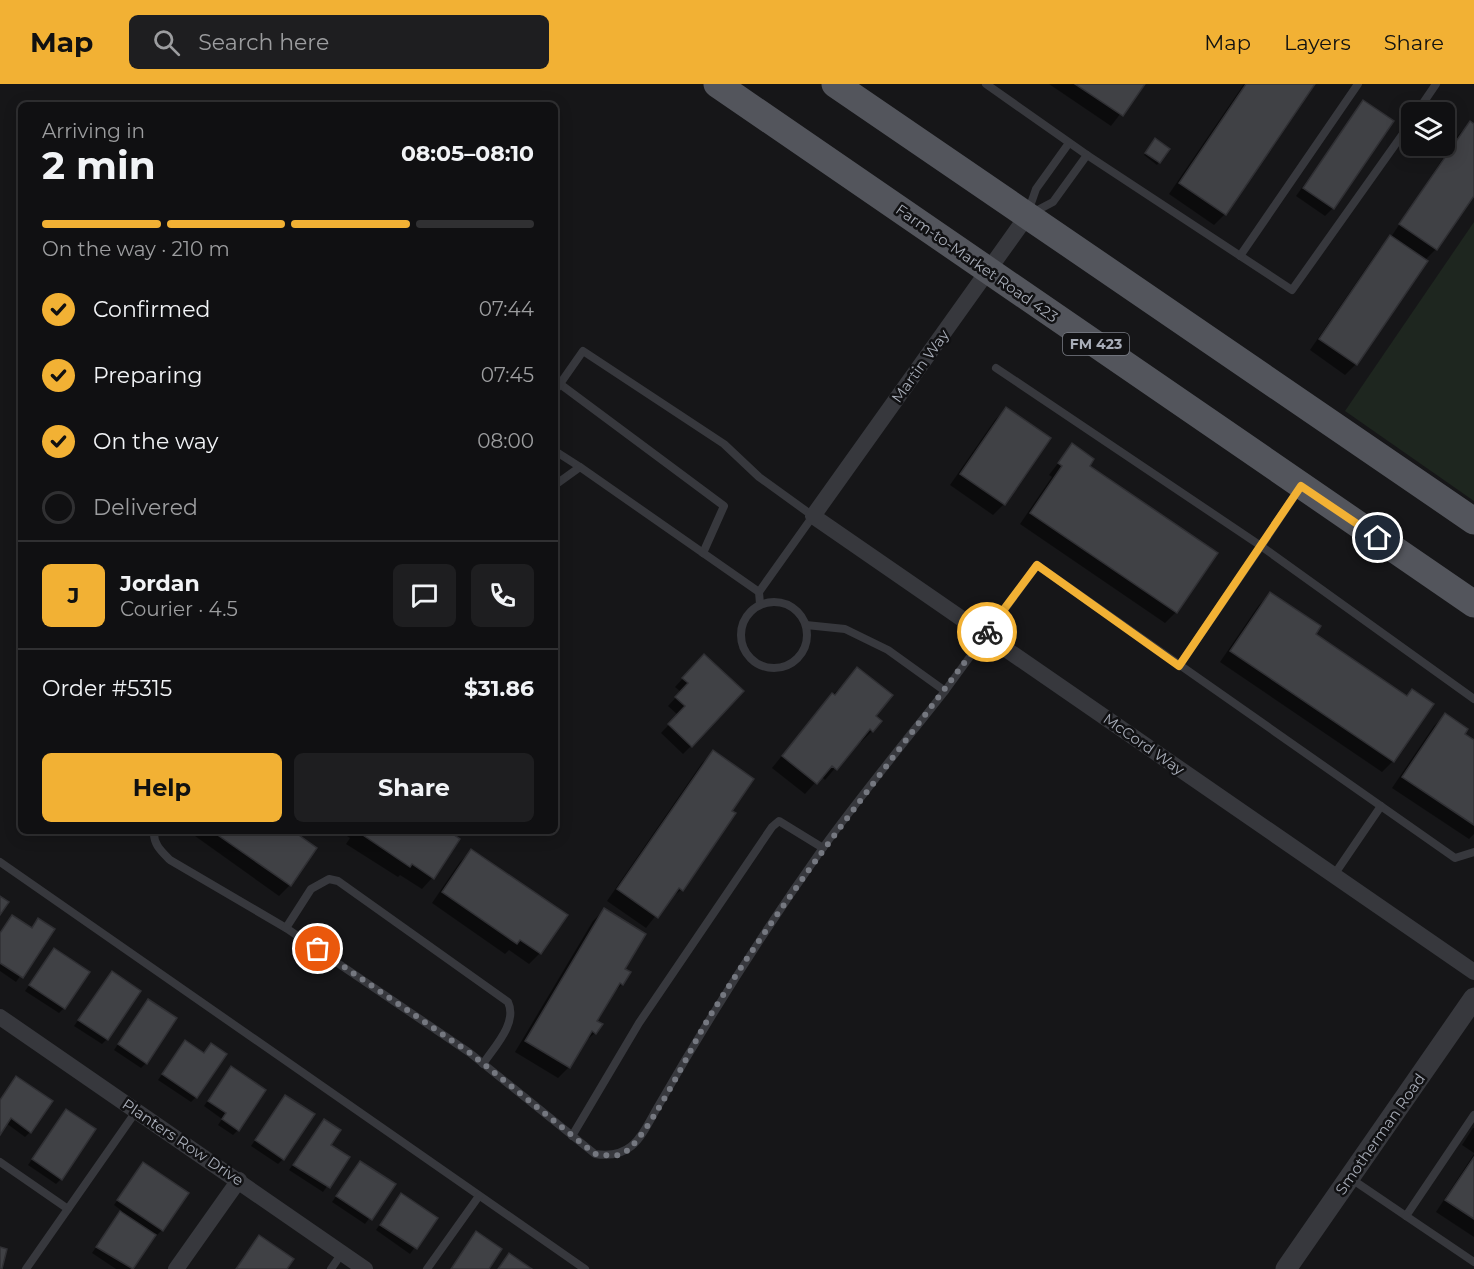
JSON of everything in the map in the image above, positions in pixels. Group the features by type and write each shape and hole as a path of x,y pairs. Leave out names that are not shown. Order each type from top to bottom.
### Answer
{"main road":[{"name":"Farm-to-Market Road 423","path":"717,84 1474,604"},
{"path":"835,84 1474,521"}],"street":[{"name":"Martin Way","path":"813,516 1027,216"},
{"name":"McCord Way","path":"813,516 1474,972"},
{"name":"Smotherman Road","path":"1286,1269 1474,998"},
{"name":"Planters Row Drive","path":"0,1017 239,1180 364,1269"},
{"path":"176,1269 239,1180"}],"lane":[{"path":"986,84 1069,143 1292,290 1401,136"},
{"path":"1240,256 1358,84"},
{"path":"1424,102 1436,84"},
{"path":"1027,216 1036,189 1069,143"},
{"path":"1027,216 1053,202 1087,155"},
{"path":"703,553 724,506 558,388 583,351 724,444 759,477 813,516 759,592 760,604"},
{"path":"996,368 1261,546 1474,699"},
{"path":"558,453 759,592"},
{"path":"558,483 580,467"},
{"path":"1179,666 1301,486"},
{"path":"154,834 153,839 159,849 170,860 286,928 483,1064 595,1154 609,1156 622,1154 634,1144 710,1016 823,848 945,691 1037,565 1455,858 1474,852"},
{"path":"769,602 788,604 802,616 806,625 806,644 796,660 779,668 760,665 746,653 741,635 746,617 760,604 769,602"},
{"path":"806,625 845,629 888,650 945,691"},
{"path":"1334,875 1381,806"},
{"path":"572,1136 639,1023 772,827 779,821 823,848"},
{"path":"0,862 585,1269"},
{"path":"286,928 311,889 329,879 338,881 508,1002 512,1009 508,1025 483,1064"},
{"path":"26,1269 137,1110"},
{"path":"1406,1216 1474,1115"},
{"path":"0,1162 68,1209"},
{"path":"1350,1178 1474,1263"},
{"path":"427,1269 479,1196"},
{"path":"331,1269 342,1253"}],"shaded area":[{"path":"1474,222 1474,501 1345,411"}],"building":[{"path":"1075,84 1145,84 1123,116"},
{"path":"1246,84 1315,84 1226,215 1179,183"},
{"path":"1363,100 1394,121 1334,209 1303,188"},
{"path":"1470,121 1474,124 1474,196 1437,250 1399,224 1446,156 1455,156 1455,143"},
{"path":"1155,138 1170,149 1160,163 1145,153"},
{"path":"1390,235 1428,261 1357,365 1319,339"},
{"path":"1006,407 1051,438 1005,505 960,474"},
{"path":"1072,443 1094,459 1090,466 1218,553 1177,613 1030,513 1062,466 1058,463"},
{"path":"1270,592 1321,626 1316,634 1407,696 1412,689 1434,704 1394,762 1230,651"},
{"path":"704,654 744,691 692,747 668,724 685,706 675,697 688,683 682,678"},
{"path":"857,667 893,695 876,716 882,721 873,732 870,729 837,770 832,766 817,784 782,756 832,693 835,695"},
{"path":"1445,713 1468,729 1465,734 1474,740 1474,825 1402,777"},
{"path":"713,750 754,779 732,811 736,813 683,891 679,888 658,918 617,889"},
{"path":"216,834 297,834 317,848 291,886"},
{"path":"361,834 452,834 460,839 434,879 412,864 410,867"},
{"path":"471,849 568,915 541,954 520,940 517,944 442,892"},
{"path":"0,896 9,902 0,915"},
{"path":"604,908 646,934 625,969 631,972 623,985 620,983 597,1021 603,1024 596,1034 592,1031 570,1068 525,1041"},
{"path":"12,915 32,928 38,918 55,929 23,978 0,963 0,933"},
{"path":"54,948 90,972 65,1009 29,985"},
{"path":"112,971 141,991 108,1040 78,1020"},
{"path":"148,999 177,1018 147,1064 118,1044"},
{"path":"185,1040 204,1053 211,1043 227,1054 197,1098 162,1074"},
{"path":"231,1066 266,1090 239,1131 222,1119 226,1113 208,1101"},
{"path":"16,1076 53,1101 31,1133 11,1118 0,1135 0,1100"},
{"path":"285,1095 315,1114 284,1160 255,1140"},
{"path":"66,1109 96,1129 62,1180 32,1159"},
{"path":"324,1119 341,1130 331,1145 350,1157 330,1188 293,1165"},
{"path":"1474,1157 1474,1219 1445,1200"},
{"path":"360,1161 396,1184 372,1220 336,1196"},
{"path":"143,1162 189,1193 163,1231 117,1200"},
{"path":"401,1193 438,1218 417,1249 380,1225"},
{"path":"120,1211 156,1235 133,1269 96,1247"},
{"path":"476,1231 502,1249 489,1269 451,1269"},
{"path":"259,1235 294,1259 287,1269 236,1269"},
{"path":"0,1247 7,1249 2,1269 0,1269"},
{"path":"509,1253 532,1269 498,1269"}],"way so far":[{"path":"318,949 470,1053 595,1154 609,1156 622,1154 642,1133 710,1016 823,848 945,691 987,632"}],"route":[{"path":"987,632 1037,565 1179,666 1301,486 1378,538"}]}
